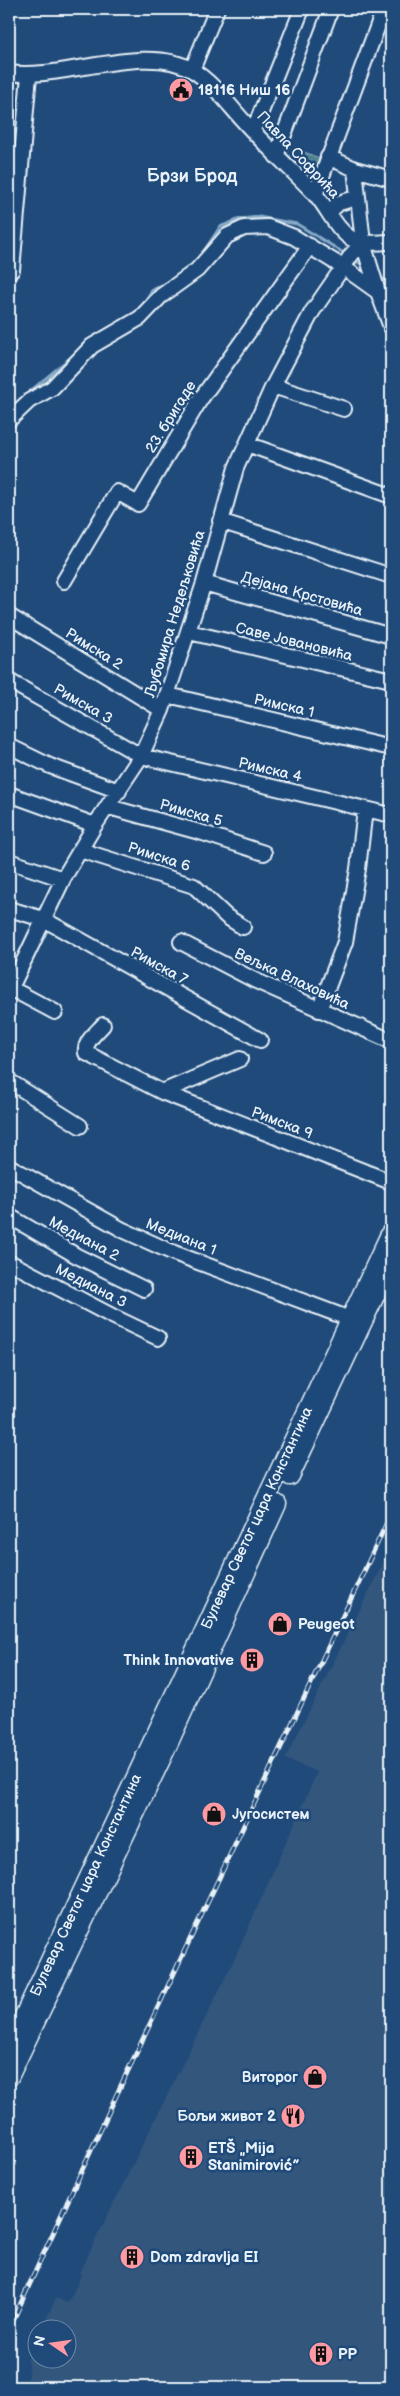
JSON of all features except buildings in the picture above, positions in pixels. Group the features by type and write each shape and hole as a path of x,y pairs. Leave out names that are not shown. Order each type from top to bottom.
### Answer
{"main road":[{"name":"Булевар Светог цара Константина","path":"9,2048 391,1232"},
{"name":"Булевар Светог цара Константина","path":"9,2077 166,1749 280,1498 391,1262"}],"street":[{"path":"192,70 217,9"},
{"path":"252,130 257,122 302,9"},
{"path":"276,156 332,9"},
{"path":"315,195 384,9"},
{"name":"Павла Софрића","path":"9,74 29,75 142,61 177,64 192,70 207,82 315,195 342,231 363,243"},
{"path":"12,270 29,75"},
{"path":"328,157 391,179"},
{"path":"355,168 356,198 363,243 391,327"},
{"path":"329,212 339,203 356,198"},
{"path":"9,420 29,401 52,388 92,346 140,318 161,296 197,270 227,236 252,226 268,227 310,246 348,260 378,292"},
{"path":"363,243 391,242"},
{"name":"Љубомира Недељковића","path":"10,985 63,879 95,825 119,792 140,756 162,710 204,583 236,468 273,386 312,312 348,260 363,243"},
{"name":"23. бригаде","path":"64,581 117,492 138,504 200,400 310,246"},
{"path":"273,386 344,409"},
{"path":"247,444 391,496"},
{"path":"220,521 391,576"},
{"name":"Дејана Крстовића","path":"204,583 391,636"},
{"name":"Римска 2","path":"9,616 162,710"},
{"name":"Саве Јовановића","path":"189,632 391,680"},
{"name":"Римска 3","path":"9,681 140,756"},
{"name":"Римска 1","path":"168,695 391,748"},
{"path":"9,746 50,766 119,792"},
{"name":"Римска 4","path":"140,756 391,815"},
{"path":"9,794 95,825"},
{"name":"Римска 5","path":"108,807 203,832 264,853"},
{"path":"319,1010 345,942 358,869 365,809"},
{"name":"Римска 6","path":"80,850 194,886 227,917 243,927"},
{"path":"9,861 63,879"},
{"name":"Римска 7","path":"9,909 42,919 260,1040"},
{"name":"Вељка Влаховића","path":"181,942 241,974 391,1041"},
{"path":"10,985 55,1012"},
{"name":"Римска 9","path":"102,1025 88,1043 86,1053 162,1092 391,1182"},
{"path":"162,1092 240,1059"},
{"path":"9,1081 80,1126"},
{"name":"Медиана 1","path":"9,1166 123,1230 174,1253 350,1319"},
{"name":"Медиана 2","path":"9,1216 77,1256 144,1289"},
{"name":"Медиана 3","path":"9,1262 158,1338"}],"shaded area":[{"path":"391,1547 391,2387 23,2387 29,2375 29,2368 78,2368 78,2318 47,2318 56,2298 68,2303 81,2275 79,2273 233,1962 317,1772 285,1759"}],"green space":[{"path":"302,151 319,158 313,176 307,179 295,168"}],"waterway":[{"path":"202,254 220,227 240,219 259,217 297,224 347,255"},
{"path":"352,259 366,267"},
{"path":"377,275 391,284"},
{"path":"140,309 152,290 178,277"},
{"path":"102,332 114,325"},
{"path":"9,409 76,353"}],"railway":[{"path":"9,2329 116,2096 391,1514"}],"place":[{"name":"18116 Ниш 16","path":"181,90"},
{"name":"Peugeot","path":"280,1624"},
{"name":"Think Innovative","path":"252,1660"},
{"name":"Југосистем","path":"214,1814"},
{"name":"Виторог","path":"315,2077"},
{"name":"Бољи живот 2","path":"293,2116"},
{"name":"ETŠ „Mija Stanimirović”","path":"191,2157"},
{"name":"Dom zdravlja EI","path":"132,2257"},
{"name":"PP","path":"321,2354"}],"district":[{"name":"Брзи Брод","path":"192,176"}]}
